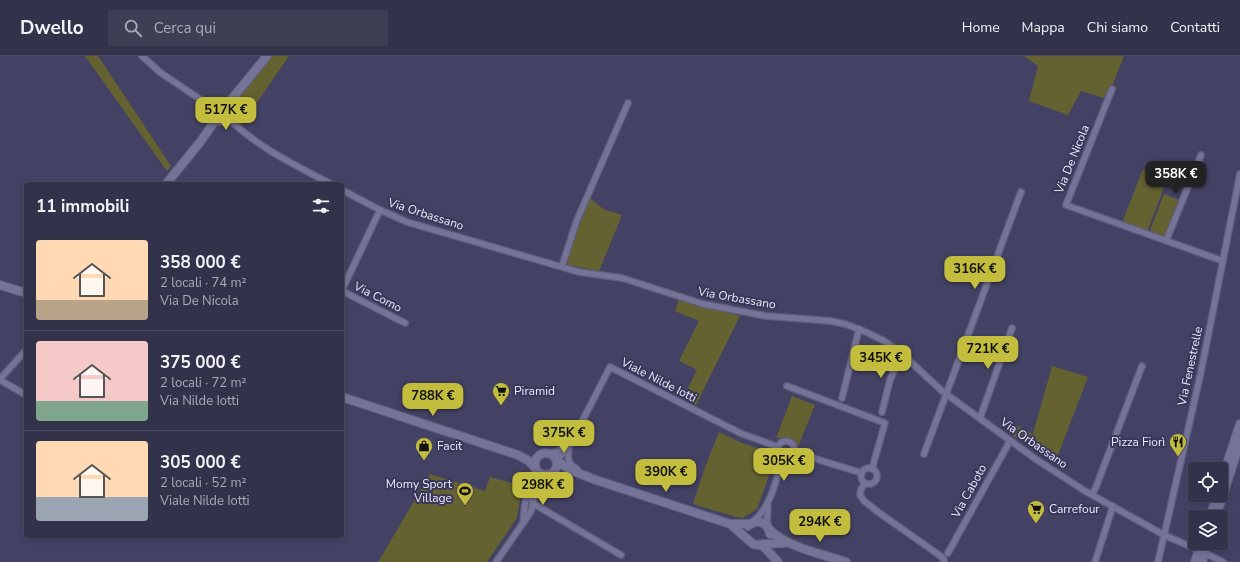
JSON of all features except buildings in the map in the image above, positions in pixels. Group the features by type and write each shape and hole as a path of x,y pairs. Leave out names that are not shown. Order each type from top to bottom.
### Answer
{"main road":[{"path":"227,105 267,56"},
{"path":"219,103 227,105 230,110 230,116 221,121 216,119 212,114 214,106 219,103"},
{"path":"168,182 201,141 216,119"},
{"path":"0,285 24,292"},
{"path":"344,398 518,455 529,461 540,475 564,473 595,480"},
{"path":"1228,462 1240,424"},
{"path":"1218,510 1240,442"},
{"path":"518,455 530,456 543,453 550,454 568,469 595,480 730,524 751,524 754,522 761,522 787,543 846,562"},
{"path":"535,469 534,462 540,454"},
{"path":"549,475 557,468 557,460"},
{"path":"730,524 753,544 787,543"},
{"path":"747,539 746,532 751,524"},
{"path":"762,544 770,537 769,529"},
{"path":"762,544 778,562"},
{"path":"1195,562 1201,550"},
{"path":"1202,550 1202,562"}],"street":[{"path":"142,56 161,73 213,108"},
{"name":"Via De Nicola","path":"1112,89 1066,205 1223,261"},
{"path":"562,266 577,220 628,103"},
{"path":"228,118 241,131 257,143 326,182"},
{"path":"1166,241 1201,155"},
{"name":"Via Fenestrelle","path":"1158,562 1200,372 1240,174"},
{"name":"Via Orbassano","path":"344,191 407,222 579,272 622,278 703,304 766,316 831,321 858,329 884,341 946,394 1037,460 1092,494 1164,535 1188,544"},
{"path":"924,454 1021,192"},
{"path":"344,286 380,210"},
{"name":"Via Como","path":"344,291 404,323"},
{"path":"980,418 1012,328"},
{"path":"842,398 858,329"},
{"path":"24,352 0,379 24,394"},
{"path":"882,412 890,380 901,354"},
{"path":"1092,494 1142,366"},
{"name":"Viale Nilde Iotti","path":"570,445 610,367 740,433 778,447 782,442 788,442 792,445 793,452 862,474"},
{"path":"787,386 885,423 872,469"},
{"name":"Via Caboto","path":"948,553 1010,441"},
{"path":"550,454 570,445"},
{"path":"557,460 570,445"},
{"path":"570,445 568,458 570,464 595,480"},
{"path":"778,447 779,453 783,456 789,456 793,452"},
{"path":"769,529 767,515 769,502 783,456"},
{"path":"522,523 526,495 535,477 535,469"},
{"path":"865,483 862,479 862,474 865,469 872,469"},
{"path":"865,483 872,483 875,480 876,474 872,469"},
{"path":"496,562 530,513 534,504 538,485 549,475"},
{"path":"865,483 861,489 860,495 864,501 942,557 944,562"},
{"path":"531,487 531,500 534,504 621,554"},
{"path":"751,524 769,502"},
{"path":"1095,562 1113,506"},
{"name":"Via Orbassano","path":"1203,550 1215,560 1223,562"}],"shaded area":[{"path":"85,56 98,56 171,166 167,171"},
{"path":"269,56 289,56 240,127 234,121 234,103"},
{"path":"1024,56 1124,56 1107,99 1081,91 1068,115 1029,101 1038,66"},
{"path":"1143,169 1168,177 1147,232 1122,223"},
{"path":"1164,194 1179,200 1166,238 1149,233"},
{"path":"590,198 603,209 622,215 599,271 568,265 566,259"},
{"path":"679,300 740,316 696,405 683,398 697,370 679,361 699,321 675,311"},
{"path":"1052,366 1088,377 1055,463 1012,435 1016,425 1033,434"},
{"path":"792,396 815,405 798,447 792,439 784,437 776,438"},
{"path":"719,432 742,443 772,453 775,459 757,509 743,518 693,504 705,467"},
{"name":"Momy Sport Village","path":"430,474 485,491 490,477 512,483 515,491 521,493 517,518 487,562 378,562"}],"place":[{"name":"Piramid","path":"501,406"},
{"name":"Pizza Fiorì","path":"1178,457"},
{"name":"Facit","path":"424,461"},
{"name":"Momy Sport Village","path":"465,506"},
{"name":"Carrefour","path":"1036,524"}]}
